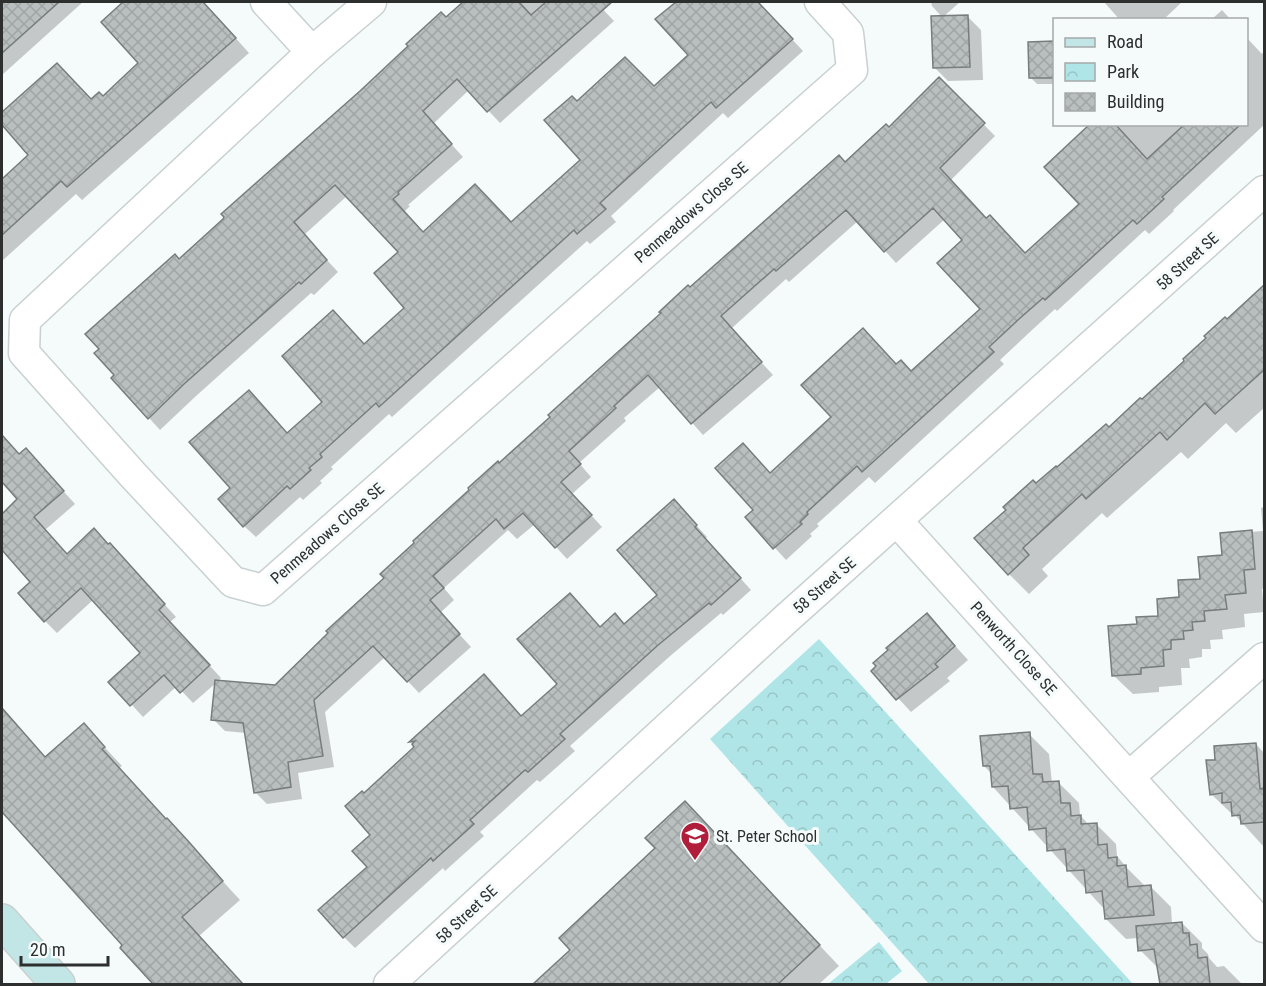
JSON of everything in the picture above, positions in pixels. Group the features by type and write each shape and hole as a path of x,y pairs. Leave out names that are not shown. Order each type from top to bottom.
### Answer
{"street":[{"path":"266,2 312,52"},
{"name":"Penmeadows Close SE","path":"371,2 312,52 25,320 24,353 233,582 263,590 852,70 848,33 820,2"},
{"name":"58 Street SE","path":"389,984 786,619 1264,191"},
{"name":"Penworth Close SE","path":"897,521 1130,776 1264,927"},
{"path":"1130,776 1264,658"},
{"path":"2,921 58,984"}],"green space":[{"path":"819,639 1133,984 929,984 710,739"},
{"path":"879,942 902,971 886,984 828,984"}],"building":[{"path":"2,2 59,2 2,53"},
{"path":"123,2 203,2 236,38 67,187 61,181 2,235 2,179 28,155 2,125 2,112 57,63 91,99 99,92 103,96 138,63 101,22"},
{"path":"463,2 519,2 531,15 546,2 612,2 487,112 457,79 423,111 452,144 393,199 423,232 475,184 511,222 580,160 544,120 572,96 577,101 625,57 654,86 688,55 655,19 676,2 758,2 793,39 716,108 711,102 600,203 606,209 577,234 574,230 379,407 376,403 320,454 322,457 309,468 311,470 290,489 287,486 243,527 218,499 230,488 189,442 249,390 287,433 322,402 282,356 333,310 364,344 404,308 374,273 398,252 335,185 294,222 327,260 184,384 148,419 111,378 114,375 94,353 99,349 85,334 175,254 179,259 223,219 221,214 360,91 441,12 446,17"},
{"path":"968,15 970,67 933,68 931,16"},
{"path":"1053,41 1053,78 1029,78 1028,42"},
{"path":"939,77 985,123 940,168 986,218 990,215 1025,253 1079,204 1044,167 1088,126 1117,126 1147,159 1183,126 1239,126 1162,197 1164,199 1137,224 1133,220 1045,300 1043,298 1019,319 989,347 994,352 862,472 857,466 807,512 808,514 800,522 802,524 773,549 745,517 753,510 715,468 743,443 770,473 831,417 801,385 863,328 896,364 901,360 911,371 980,309 937,263 962,240 933,208 884,252 846,210 721,316 762,362 691,424 648,375 569,451 581,464 561,482 592,515 555,548 523,513 504,529 496,519 433,576 444,588 430,600 460,634 407,682 373,646 314,700 323,756 288,762 291,787 254,793 243,723 211,720 215,680 275,685 328,633 326,631 384,578 380,574 414,543 413,541 469,490 468,488 550,417 548,415 661,313 659,312 688,285 690,287 839,155 845,162 886,124 889,127"},
{"path":"1264,285 1264,370 1215,414 1205,403 1167,440 1160,432 1086,499 1082,494 1023,548 1029,555 1008,575 974,538 1006,510 1003,507 1033,480 1036,483 1106,424 1109,427 1140,398 1142,399 1184,361 1183,359 1206,338 1204,336 1225,317 1227,319"},
{"path":"2,435 19,454 26,448 64,491 34,517 67,554 94,528 165,604 159,610 210,665 180,693 164,675 130,706 108,682 140,653 81,588 44,622 18,593 30,582 2,550 2,514 17,499 2,482"},
{"path":"674,499 697,525 695,527 741,578 711,605 709,603 657,646 560,734 565,739 528,772 525,770 470,820 474,824 433,861 431,858 343,938 318,910 367,867 352,851 370,835 345,806 362,791 364,793 414,747 412,744 415,741 409,742 484,674 521,716 557,684 517,639 570,593 600,627 615,613 624,624 657,595 617,550"},
{"path":"1252,530 1255,569 1244,570 1246,593 1225,595 1227,609 1204,611 1205,621 1192,622 1193,630 1183,631 1184,639 1171,640 1171,649 1163,650 1164,666 1141,668 1141,674 1112,676 1108,626 1137,624 1136,617 1158,616 1157,599 1179,597 1178,580 1200,579 1198,557 1222,555 1220,533"},
{"path":"927,613 955,646 935,664 938,667 896,700 871,671 876,666 873,663 888,650 886,648"},
{"path":"2,708 45,757 84,723 105,747 102,749 189,842 223,881 182,917 243,984 153,984 120,948 122,945 2,812"},
{"path":"1030,732 1033,774 1042,774 1043,782 1059,781 1061,803 1070,803 1071,816 1081,815 1081,824 1097,823 1098,845 1107,844 1108,858 1117,857 1117,866 1126,865 1128,887 1151,885 1154,915 1105,919 1102,891 1086,893 1084,870 1067,871 1065,849 1047,851 1046,828 1029,830 1027,807 1010,809 1008,786 992,787 990,766 983,766 980,736"},
{"path":"1256,743 1260,789 1264,788 1264,822 1241,824 1240,815 1232,816 1231,802 1222,803 1222,793 1210,795 1206,760 1215,760 1214,746"},
{"path":"685,801 820,945 778,984 533,984 570,950 559,938 655,848 645,838"},
{"path":"1182,922 1183,933 1189,933 1190,945 1197,944 1198,958 1207,957 1210,984 1160,984 1154,949 1138,951 1136,926"}],"place":[{"name":"St. Peter School","path":"695,862"}]}
